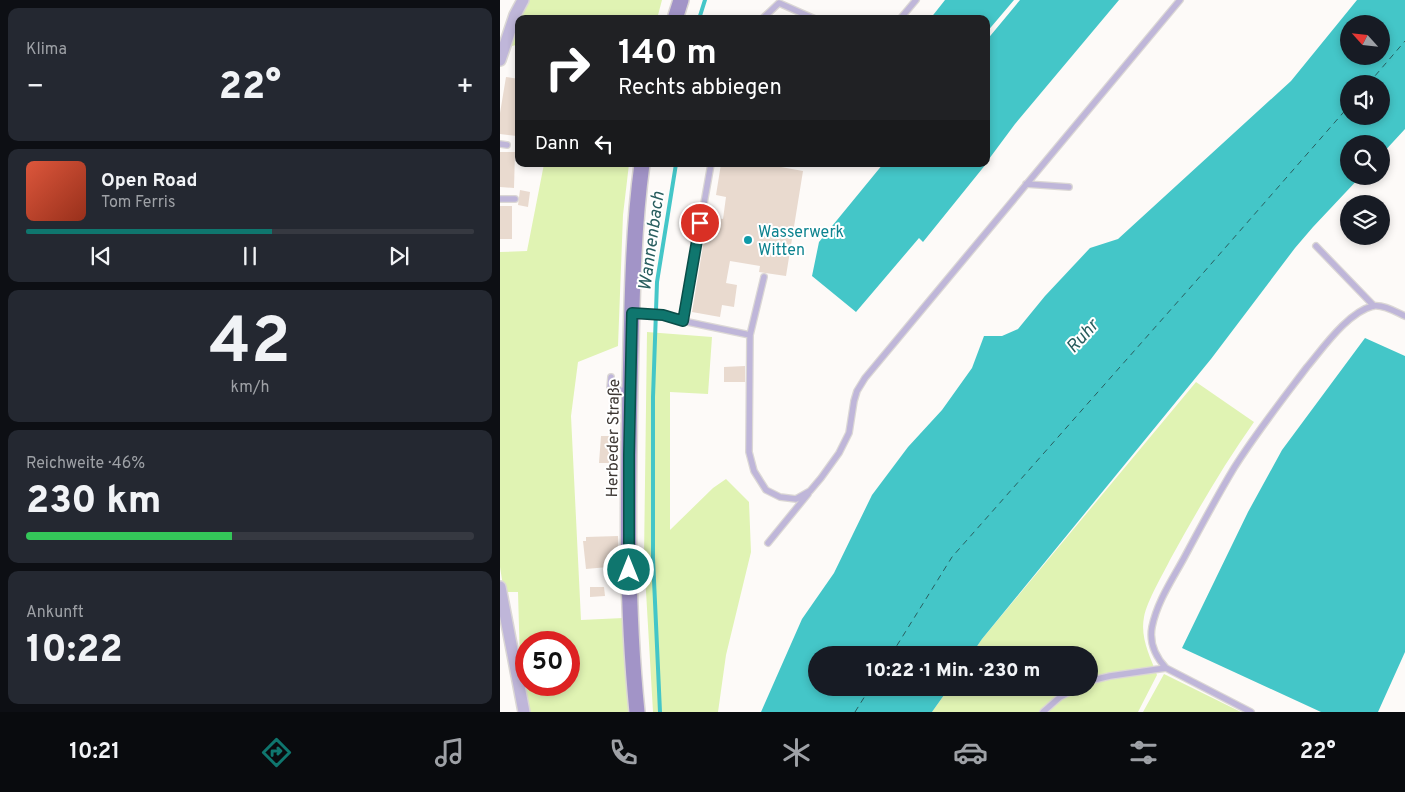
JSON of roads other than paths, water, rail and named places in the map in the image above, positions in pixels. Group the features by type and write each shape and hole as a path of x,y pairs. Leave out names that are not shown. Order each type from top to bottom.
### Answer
{"main road":[{"path":"676,15 681,0"},
{"name":"Herbeder Straße","path":"636,712 631,644 629,570 630,391 632,313 642,167"}],"street":[{"path":"500,60 515,15 523,0"},
{"path":"500,587 524,712"}],"lane":[{"path":"903,15 916,0"},
{"path":"768,543 822,478 839,452 849,433 857,391 865,378 1180,0"},
{"path":"766,15 778,3 806,15"},
{"path":"500,144 507,145"},
{"path":"683,321 710,167"},
{"path":"1026,184 1070,187"},
{"path":"500,199 515,199"},
{"path":"1316,246 1374,306"},
{"path":"764,277 750,335 749,452 754,472 766,490 780,497 796,499 810,491"},
{"path":"1251,712 1166,668 1156,657 1151,640 1156,614 1164,594 1234,467 1272,412 1322,348 1353,316 1374,306 1382,306 1405,316"},
{"path":"632,313 663,315 750,335"},
{"path":"611,377 610,389 630,391"},
{"path":"1098,679 1166,668"},
{"path":"1043,712 1062,696"}],"water":[{"path":"945,0 1014,0 990,28 990,15 933,15"},
{"path":"1020,0 1119,0 1015,124 990,158 990,36"},
{"name":"Ruhr","path":"1357,0 1405,0 1405,129 1390,145 1390,135 1340,135 1340,185 1353,185 1343,195 1340,195 1340,198 1295,248 1211,359 977,646 808,646 808,696 943,696 932,712 761,712 802,619 834,573 872,495 908,447 942,410 972,368 984,336 1002,336 1018,329 1045,296 1090,248 1118,239 1291,81 1340,21 1340,65 1390,65 1390,15 1345,15"},
{"path":"881,167 984,167 923,242 919,238 856,312 812,276 819,242"},
{"path":"1365,338 1405,356 1405,652 1378,712 1321,712 1182,648 1248,512 1282,450"}],"waterway":[{"name":"Wannenbach","path":"700,15 705,0"},
{"name":"Wannenbach","path":"660,712 653,558 653,397 657,282 676,167"}],"place":[{"name":"Wasserwerk Witten","path":"748,240"}]}
